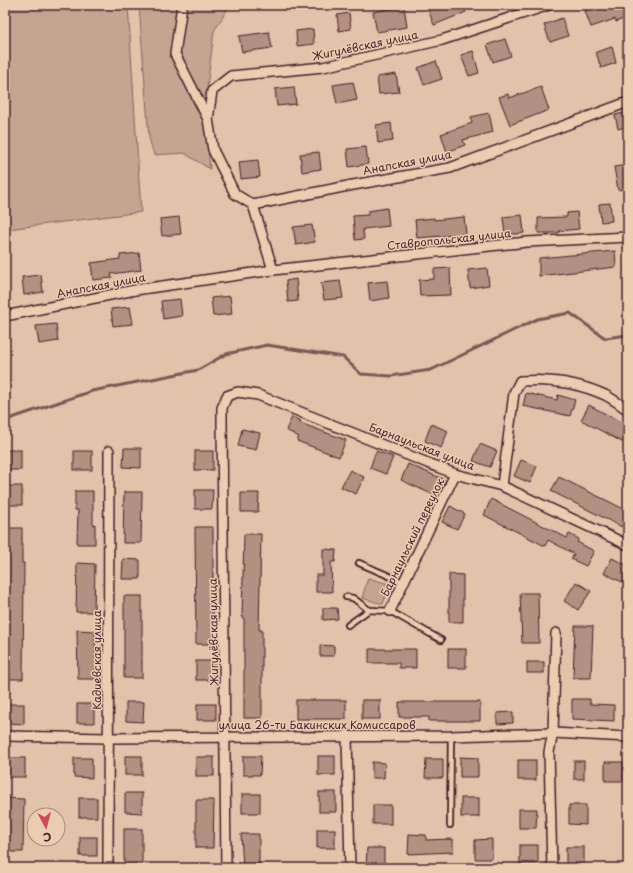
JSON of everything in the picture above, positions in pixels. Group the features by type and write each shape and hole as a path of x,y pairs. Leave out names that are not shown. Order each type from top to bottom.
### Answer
{"street":[{"path":"182,5 175,54 208,119 213,150 235,194 253,205 273,270"},
{"name":"Жигулёвская улица","path":"208,119 212,91 231,76 323,67 442,40 549,5"},
{"name":"Анапская улица","path":"253,205 450,168 628,102"},
{"name":"Ставропольская улица","path":"273,270 527,242 628,237"},
{"name":"Анапская улица","path":"5,316 135,290 273,270"},
{"path":"502,486 514,393 520,381 538,380 572,385 605,395 628,410"},
{"name":"Барнаульская улица","path":"227,396 238,392 258,395 455,474 502,486 628,545"},
{"name":"Жигулёвская улица","path":"226,868 222,408 227,396"},
{"name":"Кадиевская улица","path":"108,868 107,738 109,451"},
{"name":"Барнаульский переулок","path":"390,611 455,474"},
{"path":"552,868 549,752 553,733 556,633"},
{"name":"улица 26-ти Бакинских Комиссаров","path":"5,736 107,738 346,735 452,736 553,733 628,737"},
{"path":"346,735 350,868"}],"lane":[{"path":"358,564 403,582"},
{"path":"346,597 353,598 369,610 390,611 441,640"},
{"path":"348,625 369,610"},
{"path":"450,825 452,736"}],"shaded area":[{"path":"5,5 128,5 141,212 8,229 5,187"},
{"path":"139,5 230,5 214,31 207,88 206,128 210,169 184,153 154,155 149,138"},
{"path":"368,578 389,584 383,604 362,598"}],"building":[{"path":"432,5 463,5 466,12 434,25 427,7"},
{"path":"600,5 628,5 628,17 616,22 615,19 591,27 585,11"},
{"path":"404,6 407,27 377,32 373,12"},
{"path":"349,13 351,29 339,31 337,15"},
{"path":"562,18 568,36 550,42 544,25"},
{"path":"313,29 314,44 297,46 296,31"},
{"path":"269,32 272,48 242,52 239,36"},
{"path":"505,39 511,56 493,62 487,45"},
{"path":"612,47 616,63 601,68 596,52"},
{"path":"473,51 479,73 469,76 461,55"},
{"path":"436,61 442,79 424,85 418,68"},
{"path":"396,74 399,92 379,94 377,77"},
{"path":"353,82 357,100 337,104 333,85"},
{"path":"294,87 296,104 277,106 275,89"},
{"path":"541,87 549,110 510,125 499,97 508,94 509,98"},
{"path":"628,112 628,126 618,129 615,115"},
{"path":"489,113 493,132 463,140 465,145 447,152 441,134 472,123 471,117"},
{"path":"391,123 393,141 378,143 376,125"},
{"path":"366,147 368,164 349,167 347,149"},
{"path":"319,152 321,169 302,172 300,154"},
{"path":"258,160 260,177 241,179 239,162"},
{"path":"628,165 628,188 618,190 614,167"},
{"path":"610,203 612,221 601,222 599,204"},
{"path":"387,208 389,226 363,229 364,239 355,240 353,216 368,215 368,211"},
{"path":"577,212 579,229 559,231 559,233 538,233 538,218 567,217 567,213"},
{"path":"522,215 524,233 505,235 503,217"},
{"path":"179,217 181,234 162,236 160,219"},
{"path":"464,217 466,234 417,238 415,220"},
{"path":"312,225 315,242 296,245 293,227"},
{"path":"615,251 616,267 539,276 539,258"},
{"path":"139,253 141,270 111,274 112,278 93,280 91,263 120,259 120,255"},
{"path":"450,268 451,295 420,296 419,280 434,279 434,269"},
{"path":"487,268 489,285 470,288 468,270"},
{"path":"41,275 43,292 24,295 22,277"},
{"path":"296,279 298,301 288,302 286,281"},
{"path":"340,281 343,298 324,300 321,283"},
{"path":"387,281 389,298 370,301 368,283"},
{"path":"230,296 232,314 213,316 211,298"},
{"path":"180,299 182,316 163,319 161,301"},
{"path":"130,307 133,324 113,326 111,309"},
{"path":"56,324 58,341 39,344 36,326"},
{"path":"526,393 557,400 558,395 575,400 570,416 523,406"},
{"path":"589,405 628,426 628,434 624,443 581,420"},
{"path":"292,417 301,421 300,423 346,440 339,457 297,441 299,437 286,430"},
{"path":"431,424 448,431 441,448 425,441"},
{"path":"242,429 260,433 256,450 238,446"},
{"path":"480,444 497,451 490,467 473,461"},
{"path":"124,448 141,448 141,468 123,467"},
{"path":"5,450 21,450 21,470 5,470"},
{"path":"74,451 92,451 92,470 74,470"},
{"path":"195,451 213,451 213,470 195,470"},
{"path":"376,451 393,457 386,474 370,468"},
{"path":"521,460 537,466 530,483 514,476"},
{"path":"408,464 445,480 438,497 401,480"},
{"path":"350,470 364,477 356,494 341,487"},
{"path":"559,477 628,511 622,527 551,491"},
{"path":"5,486 22,486 22,505 5,505"},
{"path":"195,490 213,490 212,509 195,509"},
{"path":"75,491 93,491 93,524 95,524 95,544 77,544 78,510 75,510"},
{"path":"124,492 142,492 141,543 123,543"},
{"path":"241,493 259,493 258,512 241,512"},
{"path":"491,499 567,538 569,534 579,539 577,542 594,551 586,566 571,559 574,554 548,540 545,546 484,515"},
{"path":"450,506 465,514 457,529 442,522"},
{"path":"195,527 213,527 213,644 196,644"},
{"path":"5,528 22,528 22,563 24,563 23,679 6,679 7,548 5,548"},
{"path":"244,534 261,534 259,630 262,630 262,718 244,718 244,617 242,617"},
{"path":"323,549 336,550 335,562 331,562 332,592 316,592 316,575 323,575"},
{"path":"612,558 628,566 628,585 604,573"},
{"path":"123,559 140,560 140,579 122,579"},
{"path":"77,563 95,564 94,612 76,612"},
{"path":"449,574 463,575 463,622 449,622"},
{"path":"576,582 591,591 578,610 564,601"},
{"path":"520,593 538,593 539,643 522,643"},
{"path":"124,596 142,596 142,678 124,678"},
{"path":"323,608 337,608 338,619 323,620"},
{"path":"575,626 593,626 591,678 573,678"},
{"path":"77,630 95,631 96,679 78,679"},
{"path":"320,645 334,646 334,656 320,656"},
{"path":"369,649 416,649 416,668 399,668 399,663 369,663"},
{"path":"448,649 466,649 466,668 448,668"},
{"path":"196,661 214,661 214,680 196,680"},
{"path":"527,662 544,662 544,673 527,673"},
{"path":"572,699 590,699 590,704 614,705 614,721 572,719"},
{"path":"296,700 346,700 346,719 296,719"},
{"path":"362,700 380,700 380,719 362,719"},
{"path":"126,702 144,702 143,722 126,721"},
{"path":"399,702 480,702 480,721 429,721 429,717 399,717"},
{"path":"6,704 24,704 24,724 6,723"},
{"path":"77,704 94,704 94,723 77,723"},
{"path":"197,704 216,704 216,720 197,720"},
{"path":"513,712 513,723 497,724 497,713"},
{"path":"125,756 142,756 142,775 125,775"},
{"path":"243,756 261,756 260,775 243,775"},
{"path":"318,756 335,756 335,775 318,775"},
{"path":"196,757 214,757 214,776 196,776"},
{"path":"460,757 478,758 478,777 460,777"},
{"path":"7,758 25,758 25,777 7,777"},
{"path":"74,758 92,758 92,778 74,777"},
{"path":"426,759 443,759 443,778 425,778"},
{"path":"518,760 536,760 536,780 518,780"},
{"path":"574,761 584,761 584,779 574,779"},
{"path":"372,762 385,763 384,778 372,778"},
{"path":"605,762 623,762 623,781 605,781"},
{"path":"319,792 336,792 336,812 319,812"},
{"path":"125,793 142,793 142,813 125,812"},
{"path":"242,794 260,794 260,813 242,813"},
{"path":"6,798 24,799 23,852 5,852"},
{"path":"79,798 97,798 97,817 79,817"},
{"path":"461,798 479,798 479,817 461,817"},
{"path":"196,800 214,800 213,848 196,848"},
{"path":"373,805 391,805 391,824 373,824"},
{"path":"569,805 586,805 586,825 569,824"},
{"path":"519,809 537,809 536,828 519,828"},
{"path":"124,829 142,829 142,868 124,868"},
{"path":"317,829 335,829 335,848 317,848"},
{"path":"241,834 259,834 259,868 243,868"},
{"path":"409,834 426,835 426,840 453,839 453,852 408,854"},
{"path":"80,837 97,837 97,856 80,856"},
{"path":"492,839 492,859 475,859 475,840"},
{"path":"520,845 538,845 538,864 520,864"},
{"path":"566,847 584,847 584,866 566,866"},
{"path":"367,848 384,848 384,867 366,867"}],"waterway":[{"path":"5,418 9,419 92,391 198,370 226,354 267,345 343,357 361,374 391,376 431,370 537,319 570,313 605,338 628,335"}]}
